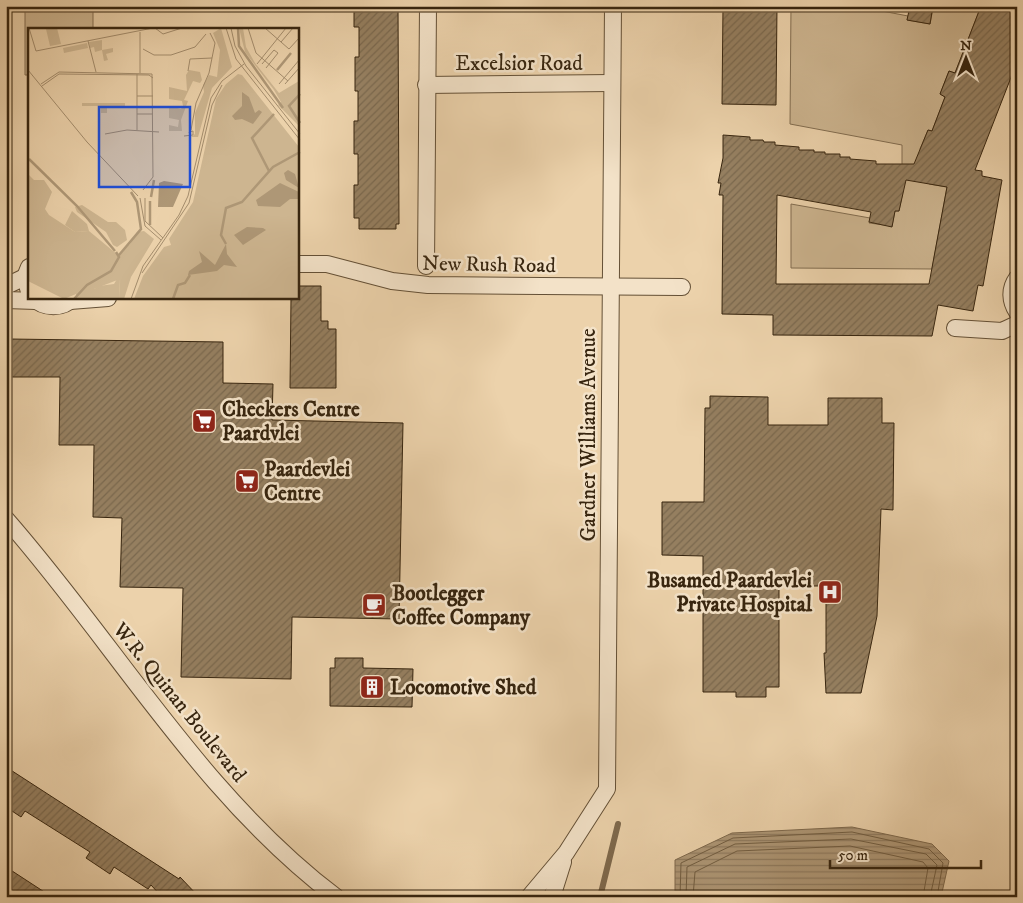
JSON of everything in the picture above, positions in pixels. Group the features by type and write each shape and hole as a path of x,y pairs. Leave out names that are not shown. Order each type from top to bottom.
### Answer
{"street":[{"path":"426,266 428,6"},
{"name":"Gardner Williams Avenue","path":"529,897 566,853 607,789 613,6"},
{"name":"Excelsior Road","path":"426,86 612,83"},
{"name":"New Rush Road","path":"299,264 327,264 372,277 428,285 682,287"},
{"path":"1017,278 1011,298 1017,312"},
{"path":"6,286 28,287"},
{"path":"6,300 28,288"},
{"path":"44,299 53,307 72,299"},
{"path":"955,328 1002,330 1017,324"},
{"name":"W.R. Quinan Boulevard","path":"6,519 205,769 284,854 336,897"},
{"name":"Gardner Williams Avenue","path":"552,897 566,853"}],"shaded area":[{"path":"25,6 93,6 93,28 28,28 28,75 25,75"},
{"path":"791,6 856,6 908,16 907,20 930,24 933,8 937,9 937,6 981,6 955,73 949,71 940,94 945,97 932,131 928,130 920,149 931,173 929,184 947,187 932,269 791,268 791,204 870,218 869,223 892,226 895,211 899,211 902,196 902,145 790,124"}],"water":[{"path":"852,827 932,844 949,861 941,897 675,897 675,860 732,833"}],"building":[{"path":"354,6 398,6 399,224 396,224 396,229 359,229 359,218 354,218 354,185 358,185 358,154 354,154 354,121 358,121 358,91 355,91 355,57 359,57 359,27 354,27"},
{"path":"723,6 777,6 776,105 722,104"},
{"path":"910,6 933,6 930,24 907,20"},
{"path":"981,6 1017,6 1017,62 975,170 982,171 982,176 1002,180 983,286 978,285 973,311 938,305 932,336 773,335 773,315 722,314 723,195 719,195 721,183 718,183 723,158 723,135 750,137 750,140 763,140 764,142 775,142 775,145 799,147 799,150 840,154 840,157 850,157 850,159 876,161 876,164 914,164 928,130 932,131 945,97 940,94 949,71 955,73","holes":["906,180 947,187 929,284 776,284 777,195 871,212 869,222 892,227 895,211 899,211"]},
{"path":"299,286 321,286 321,321 328,321 328,329 336,329 336,388 290,388 291,299 299,299"},
{"name":"Paardevlei Centre","path":"10,339 223,342 223,383 273,384 272,420 403,423 399,619 292,617 291,679 181,677 183,588 120,587 122,518 93,517 94,445 59,445 60,377 9,377"},
{"path":"710,396 768,397 768,425 828,425 828,398 882,398 882,423 894,423 893,510 881,509 877,616 861,693 826,693 824,653 826,653 826,586 779,586 779,687 766,687 766,697 736,697 736,692 703,692 703,556 662,555 662,502 704,502 705,408 710,408"},
{"name":"Locomotive Shed","path":"335,658 363,658 363,668 413,669 412,707 330,706 330,668 335,668"},
{"path":"6,767 179,879 180,877 199,897 162,897 151,885 148,889 114,867 110,874 86,858 90,852 25,811 21,817 6,807"},
{"path":"6,867 52,897 6,897"}],"waterway":[{"path":"600,897 618,824"}],"place":[{"name":"Checkers Centre Paardvlei","path":"204,421"},
{"name":"Paardevlei Centre","path":"247,481"},
{"name":"Busamed Paardevlei Private Hospital","path":"830,592"},
{"name":"Bootlegger Coffee Company","path":"374,605"},
{"name":"Locomotive Shed","path":"372,687"}]}
